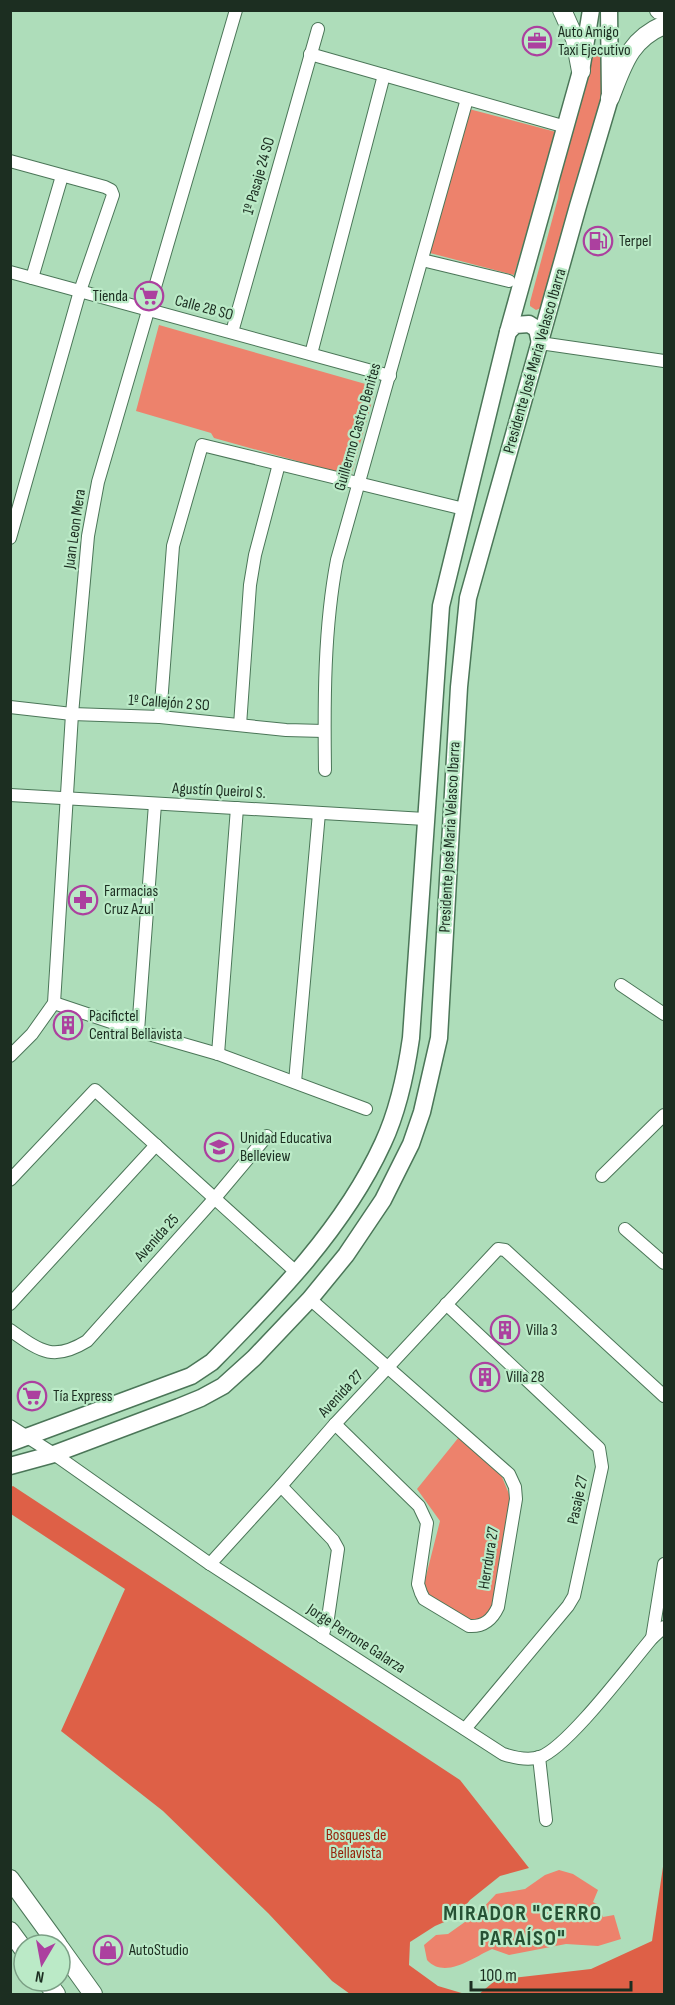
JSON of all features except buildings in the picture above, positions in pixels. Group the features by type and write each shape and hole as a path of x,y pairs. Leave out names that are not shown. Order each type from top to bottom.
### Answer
{"main road":[{"path":"562,10 567,16 576,39 581,71"},
{"name":"Presidente José Maria Velasco Ibarra","path":"10,1443 191,1376 220,1354 296,1272 335,1225 354,1197 383,1143 396,1109 408,1062 411,1038 441,606 508,332 581,71 591,10"},
{"name":"Presidente José Maria Velasco Ibarra","path":"10,1466 54,1454 201,1398 223,1386 254,1358 310,1299 346,1255 383,1200 411,1144 422,1112 439,1038 459,687 468,598 610,98 609,10"},
{"path":"659,10 664,11"},
{"path":"610,98 624,62 636,43 644,35 664,25"},
{"path":"519,296 520,305 531,314 540,314 551,305"},
{"path":"508,332 520,323 529,324 539,333 540,343"},
{"path":"434,687 437,693 443,696 456,693 459,687"},
{"path":"10,1879 49,1933"},
{"path":"72,1965 93,1995"}],"street":[{"name":"Juan Leon Mera","path":"54,1003 72,714 88,536 98,482 236,10"},
{"name":"1º Pasaje 24 SO","path":"231,332 318,29"},
{"path":"310,54 566,127"},
{"path":"310,354 384,75"},
{"name":"Guillermo Castro Benites","path":"325,770 324,731 330,598 338,560 467,99"},
{"path":"10,161 105,187 111,190 113,195 80,291 10,538"},
{"path":"32,278 62,176"},
{"path":"422,260 509,280"},
{"name":"Calle 2B SO","path":"11,273 390,376"},
{"path":"540,343 664,361"},
{"path":"160,717 173,546 202,445 464,509"},
{"path":"240,725 250,585 255,555 279,464"},
{"path":"10,489 23,493"},
{"name":"1º Callejón 2 SO","path":"10,707 72,714 160,717 324,731"},
{"name":"Agustín Queirol S.","path":"10,795 425,819"},
{"path":"138,1031 155,804"},
{"path":"218,1054 237,808"},
{"path":"296,1082 319,813"},
{"path":"621,985 664,1014"},
{"path":"10,1056 32,1034 54,1003 218,1054 366,1109"},
{"path":"10,1179 95,1090 296,1272"},
{"path":"602,1176 662,1124"},
{"name":"Avenida 25","path":"10,1330 40,1351 51,1353 63,1352 87,1341 215,1198 267,1136"},
{"path":"10,1305 156,1145"},
{"path":"625,1228 664,1263"},
{"name":"Avenida 27","path":"210,1564 335,1424 498,1249 505,1250 664,1396"},
{"name":"Herrdura 27","path":"310,1299 509,1474 515,1487 516,1499 498,1607 488,1622 469,1626 424,1599 418,1584 427,1523 425,1514 335,1424"},
{"name":"Pasaje 27","path":"446,1304 599,1448 602,1458 574,1596 465,1729"},
{"name":"Jorge Perrone Galarza","path":"10,1426 54,1454 210,1564 465,1729 512,1757 530,1759 539,1757"},
{"path":"281,1486 333,1540 338,1549 328,1618 322,1637"},
{"path":"652,1638 664,1564"},
{"path":"546,1820 539,1757 550,1752 568,1737 652,1638 664,1627"}],"shaded area":[{"path":"595,46 606,46 604,90 541,308 536,310 530,306 530,302 558,198 562,165"},
{"path":"469,109 556,132 514,275 430,253"},
{"path":"159,325 376,387 351,476 214,438 211,433 136,411"},
{"path":"459,1437 502,1477 511,1499 497,1604 485,1619 470,1622 427,1597 423,1588 440,1521 417,1489"},
{"name":"MIRADOR \"CERRO PARAÍSO\"","path":"559,1870 573,1874 598,1890 593,1902 599,1905 603,1917 614,1915 621,1939 598,1946 566,1944 509,1955 492,1949 460,1965 442,1968 434,1966 427,1960 424,1945 436,1935 448,1934 479,1912 496,1894 525,1889 545,1875"}],"green space":[{"name":"Bosques de Bellavista","path":"13,1486 460,1780 529,1868 500,1876 470,1900 456,1917 435,1926 410,1942 409,1965 438,1986 465,1994 350,1994 332,1981 268,1913 163,1811 61,1731 125,1589 11,1514 11,1487"},
{"path":"664,1860 664,1994 479,1994 496,1980 591,1969 652,1941"}],"place":[{"name":"Auto Amigo Taxi Ejecutivo","path":"537,41"},
{"name":"Terpel","path":"598,241"},
{"name":"Tienda","path":"149,296"},
{"name":"Farmacias Cruz Azul","path":"83,900"},
{"name":"Pacifictel Central Bellavista","path":"68,1025"},
{"name":"Unidad Educativa Belleview","path":"219,1147"},
{"name":"Villa 3","path":"505,1330"},
{"name":"Villa 28","path":"485,1377"},
{"name":"Tía Express","path":"32,1396"},
{"name":"AutoStudio","path":"108,1950"}],"district":[{"name":"MIRADOR \"CERRO PARAÍSO\"","path":"523,1926"}]}
